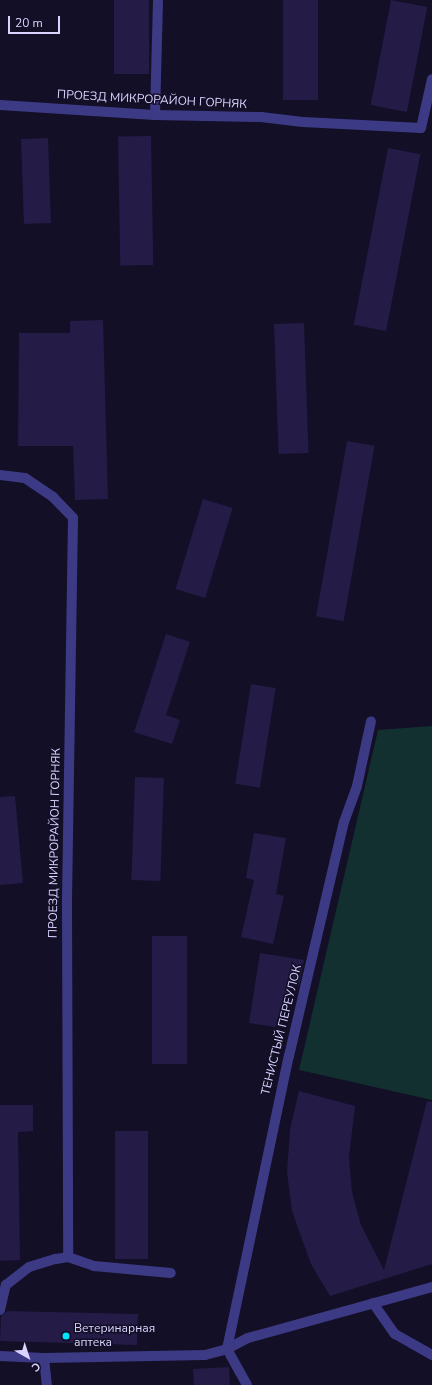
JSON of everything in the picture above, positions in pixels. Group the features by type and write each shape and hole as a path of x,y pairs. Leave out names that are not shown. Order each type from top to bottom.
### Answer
{"street":[{"path":"155,115 158,0"},
{"name":"ПРОЕЗД МИКРОРАЙОН ГОРНЯК","path":"0,105 155,115 261,117 303,122 421,128 432,79"},
{"name":"ПРОЕЗД МИКРОРАЙОН ГОРНЯК","path":"0,475 25,478 53,497 73,518 67,907 68,1257"},
{"name":"ТЕНИСТЫЙ ПЕРЕУЛОК","path":"228,1348 289,1056 344,822 357,786 371,721"},
{"path":"0,1310 6,1285 29,1267 68,1257 94,1266 170,1273"},
{"path":"0,1356 44,1358 205,1355 228,1348 248,1338 432,1287"},
{"path":"373,1303 395,1334 432,1355"},
{"path":"228,1348 247,1385"},
{"path":"44,1358 46,1385"}],"green space":[{"path":"432,726 432,1100 299,1070 378,730"}],"building":[{"path":"114,0 149,0 149,74 114,74"},
{"path":"283,0 318,0 318,100 283,100"},
{"path":"391,0 427,7 407,112 371,105"},
{"path":"151,136 153,265 120,266 118,137"},
{"path":"48,138 51,223 24,224 21,139"},
{"path":"388,148 420,154 386,331 354,325"},
{"path":"103,320 108,499 75,500 73,446 18,446 19,333 70,333 70,321"},
{"path":"304,323 309,453 279,454 274,324"},
{"path":"347,441 375,446 344,621 316,616"},
{"path":"203,499 233,508 205,598 176,589"},
{"path":"166,634 190,642 166,715 180,720 172,744 134,732"},
{"path":"251,684 276,688 260,788 235,784"},
{"path":"135,777 164,778 160,881 131,880"},
{"path":"15,796 23,883 0,885 0,797"},
{"path":"254,833 286,838 276,894 284,896 273,944 241,937 254,880 246,878"},
{"path":"152,936 187,936 187,1064 152,1064"},
{"path":"260,953 304,960 299,986 290,985 285,1019 277,1019 276,1027 249,1023"},
{"path":"299,1091 355,1106 349,1157 352,1192 361,1225 384,1270 427,1101 432,1102 432,1264 330,1296 311,1264 292,1211 287,1172 290,1129"},
{"path":"0,1105 33,1105 33,1131 18,1132 20,1260 0,1261"},
{"path":"115,1131 148,1131 148,1259 115,1259"},
{"path":"7,1311 138,1314 137,1345 0,1341 1,1316"},
{"path":"229,1367 230,1385 194,1385 193,1369"}],"place":[{"name":"Ветеринарная аптека","path":"66,1336"}]}
